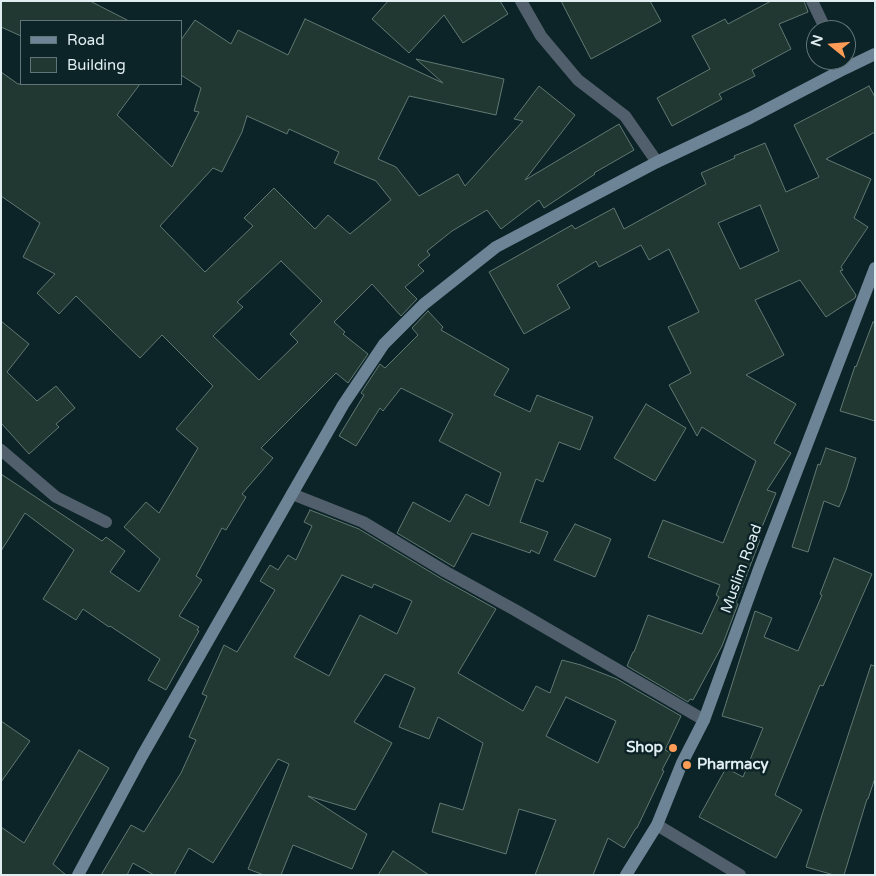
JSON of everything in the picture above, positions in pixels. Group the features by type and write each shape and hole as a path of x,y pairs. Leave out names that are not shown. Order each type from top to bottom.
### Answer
{"street":[{"path":"521,1 541,36 578,80 625,116 657,162"},
{"path":"812,1 821,20"},
{"path":"856,60 875,54"},
{"path":"78,875 142,756 343,405 384,344 424,304 496,247 657,162 750,118 832,70"},
{"name":"Muslim Road","path":"626,875 656,826 682,763 704,720 758,569 875,268"},
{"path":"1,450 56,497 106,522"},
{"path":"292,494 363,522 446,572 516,610 704,720"},
{"path":"656,826 740,875"}],"building":[{"path":"1,1 90,1 127,20 20,20 20,36 1,27"},
{"path":"388,1 500,1 508,14 463,43 444,15 409,53 372,19"},
{"path":"561,1 650,1 661,21 591,59"},
{"path":"771,1 804,1 808,12 779,24 791,49 752,70 755,76 719,94 722,99 672,126 657,98 710,69 692,36 725,19 728,24"},
{"path":"305,19 443,83 416,59 504,79 496,115 409,96 378,159 396,167 419,196 458,174 465,186 523,121 514,119 539,86 575,115 525,180 619,124 634,150 594,173 544,208 539,200 501,229 487,210 452,231 427,251 430,255 418,265 424,271 405,287 417,299 401,316 372,284 334,322 345,332 343,334 368,354 348,383 336,373 261,448 273,458 242,494 246,497 226,530 222,528 196,576 202,580 179,616 199,627 197,630 199,631 166,690 148,680 160,659 83,609 76,620 43,599 74,550 25,513 1,551 1,474 102,541 106,537 125,551 110,572 139,592 160,559 124,527 146,502 159,513 198,448 176,429 213,386 162,335 140,358 76,296 59,314 37,293 55,274 23,257 40,223 1,196 1,72 20,85 139,85 117,115 172,167 199,112 194,111 201,88 182,76 182,39 195,20 231,44 238,30 288,55","holes":["247,116 287,134 289,129 339,152 334,163 376,181 391,200 350,234 328,215 315,229 274,188 244,218 253,226 205,272 160,226 213,168 222,172 242,132","281,261 322,301 290,334 298,342 259,380 213,336 243,307 237,302"]},
{"path":"869,86 875,97 875,132 826,159 871,179 854,218 868,227 841,267 843,270 840,271 856,295 855,298 826,317 800,280 755,300 784,355 746,375 796,404 774,443 791,453 767,490 776,493 757,539 760,540 722,646 693,700 690,699 688,702 627,666 648,615 702,634 719,597 716,595 720,585 648,557 663,520 723,543 756,461 702,427 697,436 669,385 691,373 668,327 699,312 669,249 649,260 641,245 599,267 596,261 557,285 570,308 524,334 489,272 572,225 575,229 614,208 624,229 706,184 701,173 765,143 786,192 819,177 794,125","holes":["760,205 779,251 740,269 718,223"]},
{"path":"428,311 443,327 441,330 509,369 494,395 530,412 537,395 593,417 580,450 559,442 543,482 536,479 520,522 548,532 539,554 531,550 530,553 472,533 454,567 397,533 413,502 450,522 466,494 489,506 501,473 439,441 453,414 401,388 383,411 380,408 356,446 339,436 364,395 361,393 380,364 385,368 418,335 412,328"},
{"path":"1,321 29,344 7,372 37,401 56,386 75,408 56,424 59,427 29,454 1,423"},
{"path":"873,322 875,322 875,421 840,411 855,366"},
{"path":"646,404 686,428 655,481 614,458"},
{"path":"826,448 856,458 839,507 824,501 808,552 792,547 818,464 820,465"},
{"path":"310,510 359,529 496,609 458,673 523,711 536,686 550,693 562,660 617,679 681,716 665,750 671,753 662,770 664,771 637,828 624,848 608,838 593,875 535,875 556,820 519,809 506,854 432,832 440,803 463,810 483,743 438,717 429,739 399,727 415,688 385,674 354,722 392,743 355,810 308,796 367,834 352,869 293,845 281,875 264,875 248,869 289,764 278,759 213,863 189,848 174,875 154,875 133,863 127,875 101,875 131,825 144,832 181,773 196,740 189,737 207,696 202,694 224,645 237,652 275,590 260,581 270,565 278,570 288,555 296,560 312,526 304,522","holes":["342,575 372,588 374,584 412,601 397,634 360,615 329,676 294,657","566,697 616,721 598,763 546,736"]},
{"path":"575,524 611,539 595,577 554,560"},
{"path":"834,558 872,574 823,686 820,685 775,795 802,810 776,858 699,817 726,768 743,777 763,728 722,716 755,611 772,618 764,637 798,651 822,595 820,594"},
{"path":"871,665 875,666 875,778 844,875 834,875 806,867"},
{"path":"1,721 30,741 1,782"},
{"path":"79,750 109,768 53,864 66,875 1,875 1,827 24,843"},
{"path":"393,851 429,875 378,875"}],"place":[{"name":"Shop","path":"673,748"},
{"name":"Pharmacy","path":"687,765"}]}
